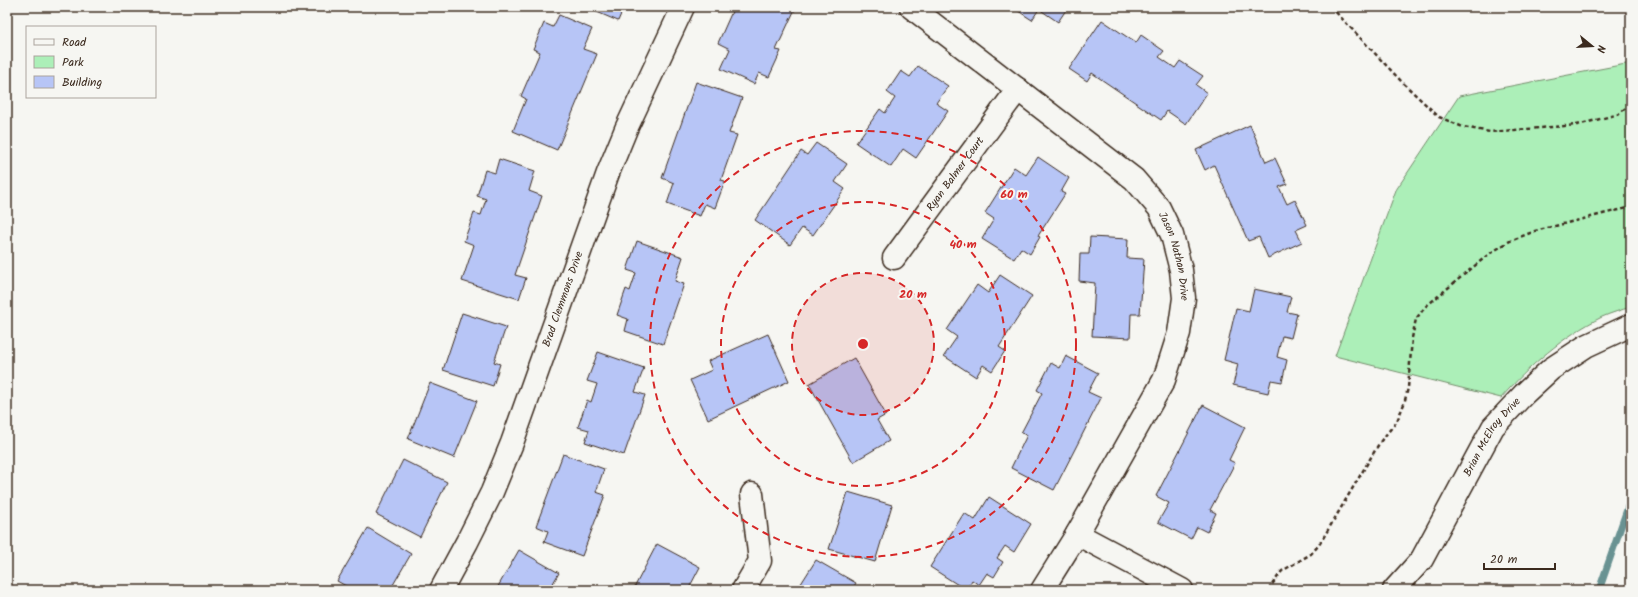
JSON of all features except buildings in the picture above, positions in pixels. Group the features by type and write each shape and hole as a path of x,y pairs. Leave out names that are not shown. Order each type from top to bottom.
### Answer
{"street":[{"name":"Brad Clemmons Drive","path":"441,590 474,528 509,450 626,129 683,7"},
{"name":"Jason Nathan Drive","path":"911,7 1134,179 1159,208 1172,235 1181,270 1184,298 1179,333 1164,380 1077,534 1042,590"},
{"name":"Ryan Balmer Court","path":"894,258 1018,89"},
{"name":"Brian McElroy Drive","path":"1394,590 1422,559 1493,426 1551,369 1586,346 1631,325"},
{"path":"743,590 760,561 752,494"},
{"path":"1077,534 1182,590"}],"path":[{"path":"1331,7 1402,82 1440,117 1463,127 1490,132 1577,124 1619,114 1631,103"},
{"path":"1268,590 1282,570 1311,554 1320,545 1380,442 1397,421 1404,404 1408,388 1412,338 1416,319 1425,307 1489,254 1510,241 1535,231 1631,207"}],"green space":[{"path":"1631,63 1631,307 1602,317 1574,333 1535,363 1501,398 1335,356 1396,190 1459,96"}],"waterway":[{"path":"1599,590 1631,498"}]}
